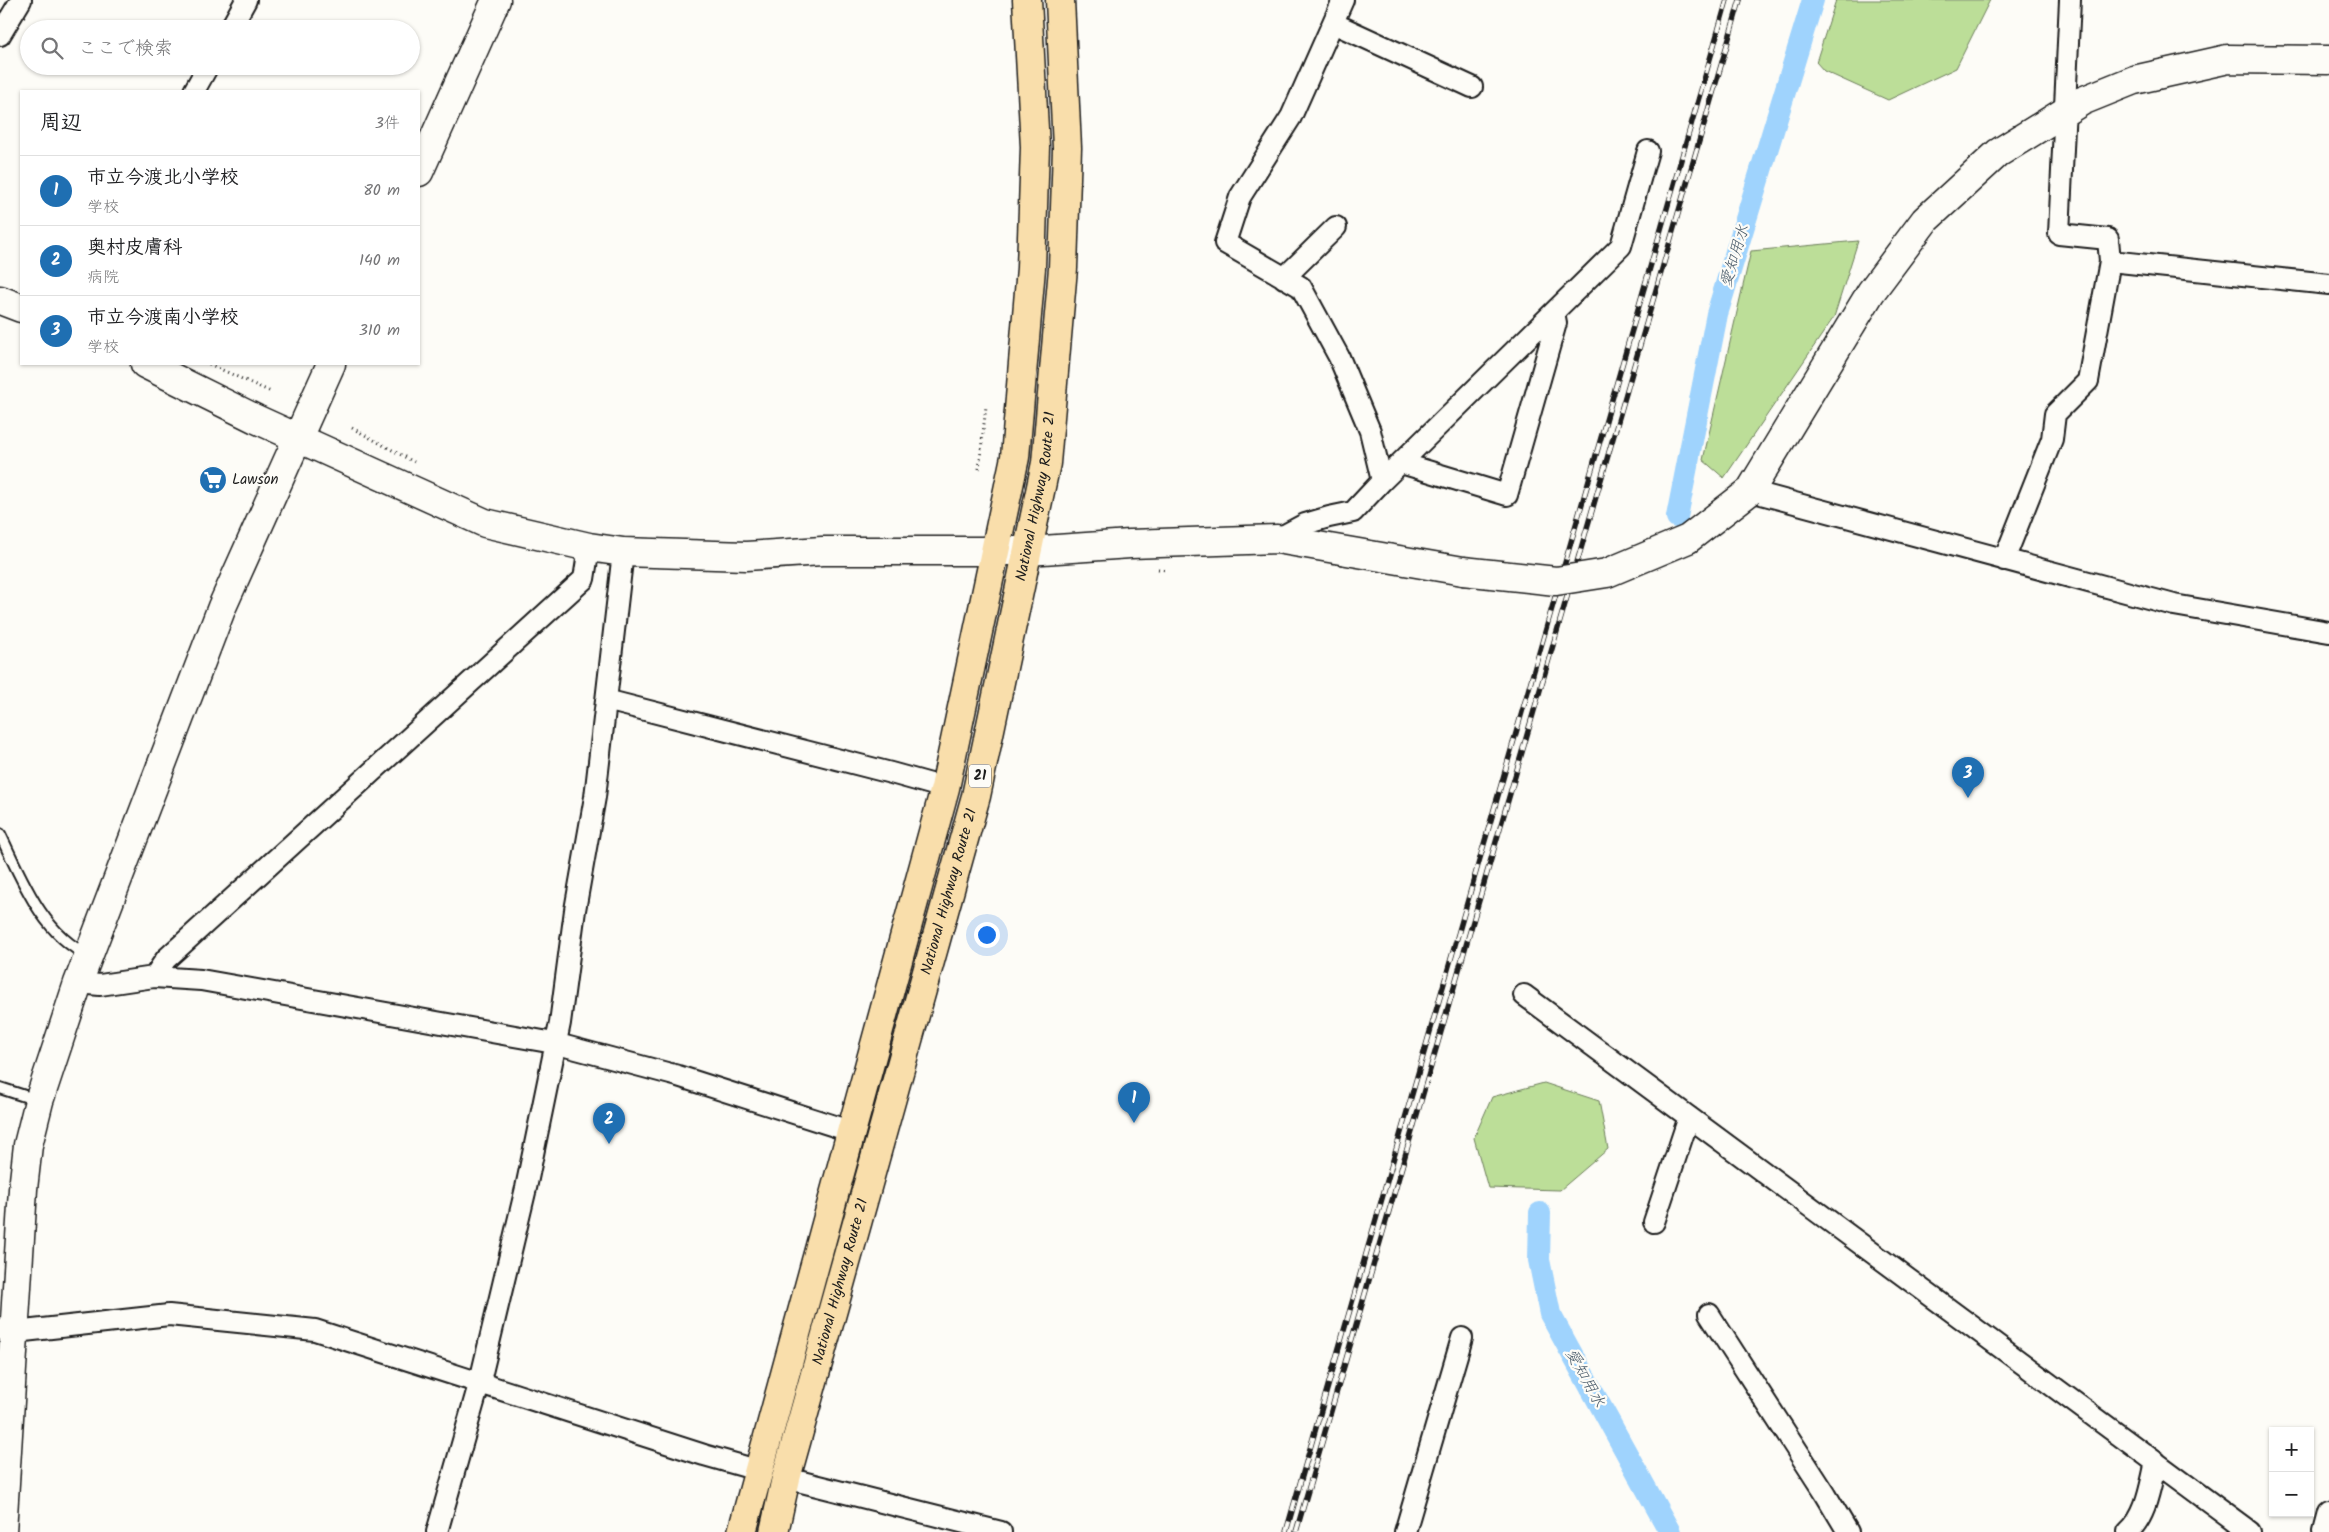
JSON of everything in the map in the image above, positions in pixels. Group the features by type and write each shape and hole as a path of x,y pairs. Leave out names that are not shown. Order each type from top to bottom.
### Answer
{"highway":[{"name":"National Highway Route 21","path":"742,1532 757,1470 945,788 1014,458 1031,268 1035,148 1027,0"},
{"name":"National Highway Route 21","path":"774,1532 786,1478 976,796 1046,463 1063,268 1067,148 1060,0"}],"street":[{"path":"0,35 21,0"},
{"path":"235,20 246,0"},
{"path":"1343,0 1292,117 1240,197 1225,243 1300,287 1339,357 1370,431 1382,481"},
{"path":"2004,560 2052,439 2055,414 2088,381 2110,261 2108,239 2059,234 2070,0"},
{"path":"420,170 491,3"},
{"path":"1333,23 1472,87"},
{"path":"147,365 297,438 484,523 588,547 623,552 746,556 822,551 1028,551 1130,544 1277,539 1463,571 1556,581 1607,573 1688,539 1750,491 1871,292 1925,220 1998,153 2082,101 2134,80 2228,59 2329,60"},
{"path":"195,90 203,75"},
{"path":"1277,539 1305,524 1353,512 1382,481 1621,246 1648,150"},
{"path":"1284,278 1336,228"},
{"path":"2110,261 2329,284"},
{"path":"0,300 20,308"},
{"path":"1401,463 1507,495 1556,323 1554,312"},
{"path":"2,1532 8,1330 28,1145 40,1101 78,983 222,606 331,365"},
{"path":"1750,491 2174,605 2329,632"},
{"path":"154,977 166,959 584,579 588,547"},
{"path":"437,1532 480,1381 526,1188 554,1043 560,1023 575,910 595,796 623,552"},
{"path":"606,700 945,788"},
{"path":"78,983 100,985 154,977 201,980 554,1043 678,1076 850,1131"},
{"path":"1524,995 2250,1532"},
{"path":"1654,1222 1689,1117"},
{"path":"1709,1314 1848,1532"},
{"path":"8,1330 169,1315 315,1330 480,1381 704,1455 757,1470"},
{"path":"1405,1532 1462,1338"},
{"path":"2128,1532 2134,1527 2145,1505 2156,1462"},
{"path":"786,1478 1001,1532"},
{"path":"2324,1532 2329,1513"}],"lane":[{"path":"0,834 36,906 61,938 74,949 89,956"},
{"path":"0,1088 40,1101"}],"path":[{"path":"211,365 271,392"},
{"path":"979,469 986,406"},
{"path":"352,428 414,462"}],"green space":[{"path":"1836,0 1990,0 1956,68 1888,100 1824,71 1816,62"},
{"path":"1858,241 1834,317 1724,478 1703,460 1751,251"},
{"path":"1544,1083 1599,1101 1608,1149 1560,1190 1488,1188 1474,1138 1492,1097"}],"waterway":[{"name":"愛知用水","path":"1677,517 1717,314 1813,0"},
{"name":"愛知用水","path":"1540,1213 1539,1260 1550,1314 1670,1532"}],"railway":[{"path":"1286,1532 1727,0"},
{"path":"1296,1532 1740,0"}],"place":[{"name":"Lawson","path":"213,480"},
{"name":"市立今渡南小学校","path":"1968,798"},
{"name":"市立今渡北小学校","path":"1134,1123"},
{"name":"奥村皮膚科","path":"609,1144"}]}
